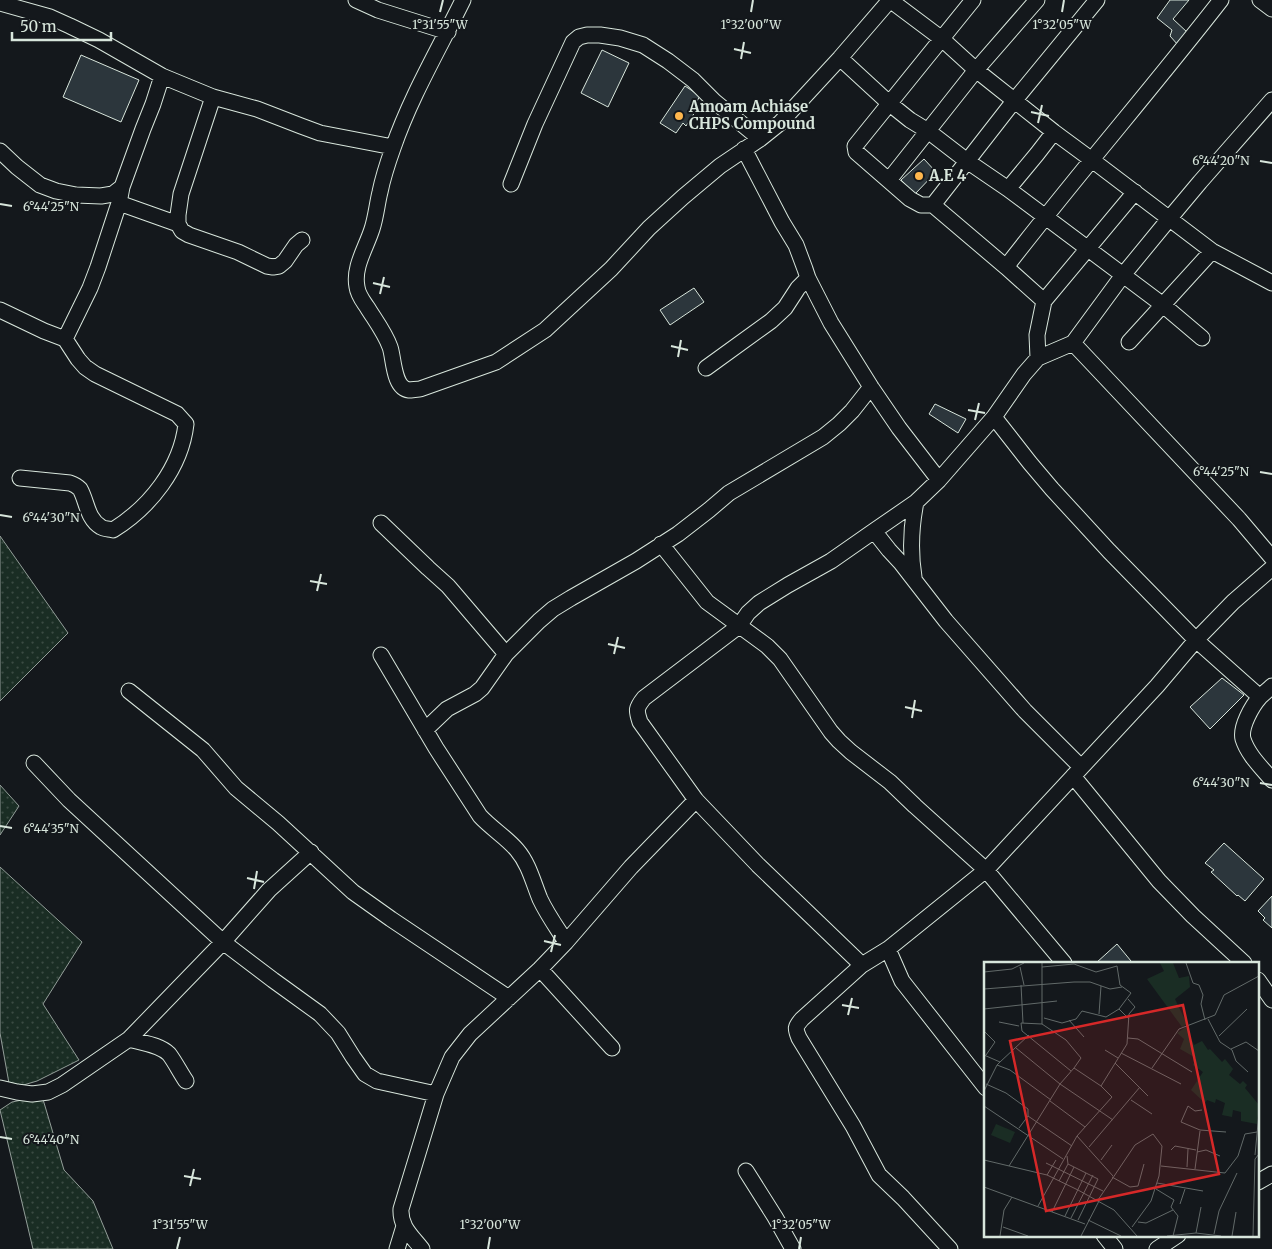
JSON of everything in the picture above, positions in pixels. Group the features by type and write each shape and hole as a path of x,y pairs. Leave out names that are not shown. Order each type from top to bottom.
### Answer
{"street":[{"path":"356,0 378,10 448,32"},
{"path":"463,0 448,32 423,76 393,147 380,190 376,217 358,267 356,286 359,296 390,347 397,379 404,388 409,390 420,389 496,362 545,330 611,268 666,212 720,166 760,139 780,122 840,58 890,0 942,39 1014,101 1212,251 1272,283"},
{"path":"973,0 855,146 856,152 910,199 920,205 933,205 1044,301"},
{"path":"889,180 976,70 1037,0"},
{"path":"933,205 1014,101 1097,0"},
{"path":"1006,267 1221,0"},
{"path":"1260,0 1272,9"},
{"path":"0,3 50,17 99,40 162,76 213,97 257,108 320,133 393,147"},
{"path":"511,184 535,124 573,42 579,37 587,35 620,38 643,45 693,80 714,101 760,139"},
{"path":"840,58 910,120 1008,189 1163,305 1202,338"},
{"path":"64,338 90,288 98,267 119,203 122,187 137,143 154,104 162,76"},
{"path":"213,97 181,194 178,224 182,231 273,267 279,266 285,261 296,245 302,240"},
{"path":"862,965 758,865 696,800 640,722 637,713 639,704 644,698 739,626 748,613 759,604 831,561 916,502 939,480 994,417 1024,374 1038,358 1073,343 1123,275 1200,182 1272,100"},
{"path":"1008,189 1054,132"},
{"path":"744,149 796,246 808,278 831,323 899,428 939,480"},
{"path":"0,151 40,185 56,191 76,195 101,196 113,194 122,187"},
{"path":"1038,358 1038,335 1044,301 1135,192"},
{"path":"119,203 178,224"},
{"path":"1129,342 1212,251"},
{"path":"706,368 771,321 808,278"},
{"path":"0,310 44,331 64,338 85,367 95,374 177,414 186,424 184,435 170,472 141,509 128,521 113,530 102,528 92,519 79,489 75,485 20,478"},
{"path":"1073,343 1233,512 1272,558"},
{"path":"425,730 448,709 482,688 506,654 540,621 559,606 636,561 678,534 729,493 823,437 852,412 871,387"},
{"path":"994,417 1052,489 1110,551 1196,640 1260,697"},
{"path":"915,582 911,559 911,545 916,502"},
{"path":"381,523 448,586 506,654"},
{"path":"874,532 906,569 946,622 1077,772 1160,881 1243,962"},
{"path":"661,544 707,602 767,646 780,659 839,741 890,782 986,870 1063,962"},
{"path":"950,1249 879,1175 799,1038 796,1030 797,1025 862,965 888,949 986,870 1157,686 1196,640 1233,602 1272,568"},
{"path":"380,655 480,816 516,848 526,863 544,907 566,942"},
{"path":"1272,686 1260,697 1246,720 1242,737 1253,758 1272,780"},
{"path":"129,691 203,750 236,788 311,852 353,892 509,998"},
{"path":"34,763 69,800 223,942 320,1014 338,1033 365,1074 377,1081 436,1094"},
{"path":"422,1249 404,1226 400,1217 401,1209 436,1094 452,1057 470,1034 540,969 566,942 631,867 696,800"},
{"path":"0,1088 32,1094 48,1092 62,1086 129,1039 223,942 268,890 311,852"},
{"path":"888,949 902,981 984,1085"},
{"path":"540,969 612,1048"},
{"path":"1260,983 1272,1000"},
{"path":"129,1039 158,1047 169,1054 186,1081"},
{"path":"746,1171 793,1249"},
{"path":"1260,1181 1272,1174"},
{"path":"397,1249 404,1226"},
{"path":"1105,1236 1115,1249"},
{"path":"1157,1249 1176,1236"}],"green space":[{"path":"0,536 68,633 0,701"},
{"path":"0,785 19,806 0,835"},
{"path":"0,867 82,942 43,1004 79,1060 37,1081 10,1089 0,1033"},
{"path":"42,1096 64,1170 93,1201 113,1249 33,1249 0,1110 12,1102"}],"building":[{"path":"1170,0 1189,0 1173,19 1187,32 1178,45 1170,36 1172,30 1157,18"},
{"path":"602,50 629,63 608,107 581,93"},
{"path":"81,55 139,80 121,122 63,97"},
{"name":"Amoam Achiase CHPS Compound","path":"685,86 700,96 694,106 697,109 686,126 683,123 676,133 660,123"},
{"name":"A.E 4","path":"924,159 936,172 915,194 901,180"},
{"path":"694,288 704,302 670,325 660,310"},
{"path":"935,404 966,419 958,433 929,414"},
{"path":"1222,678 1244,695 1210,729 1190,707"},
{"path":"1224,843 1264,879 1245,901 1211,872 1214,870 1205,863"},
{"path":"1272,896 1272,928 1263,920 1265,918 1258,911"},
{"path":"1117,944 1131,961 1130,962 1097,962"}],"place":[{"name":"Amoam Achiase CHPS Compound","path":"679,116"},
{"name":"A.E 4","path":"919,176"}]}
